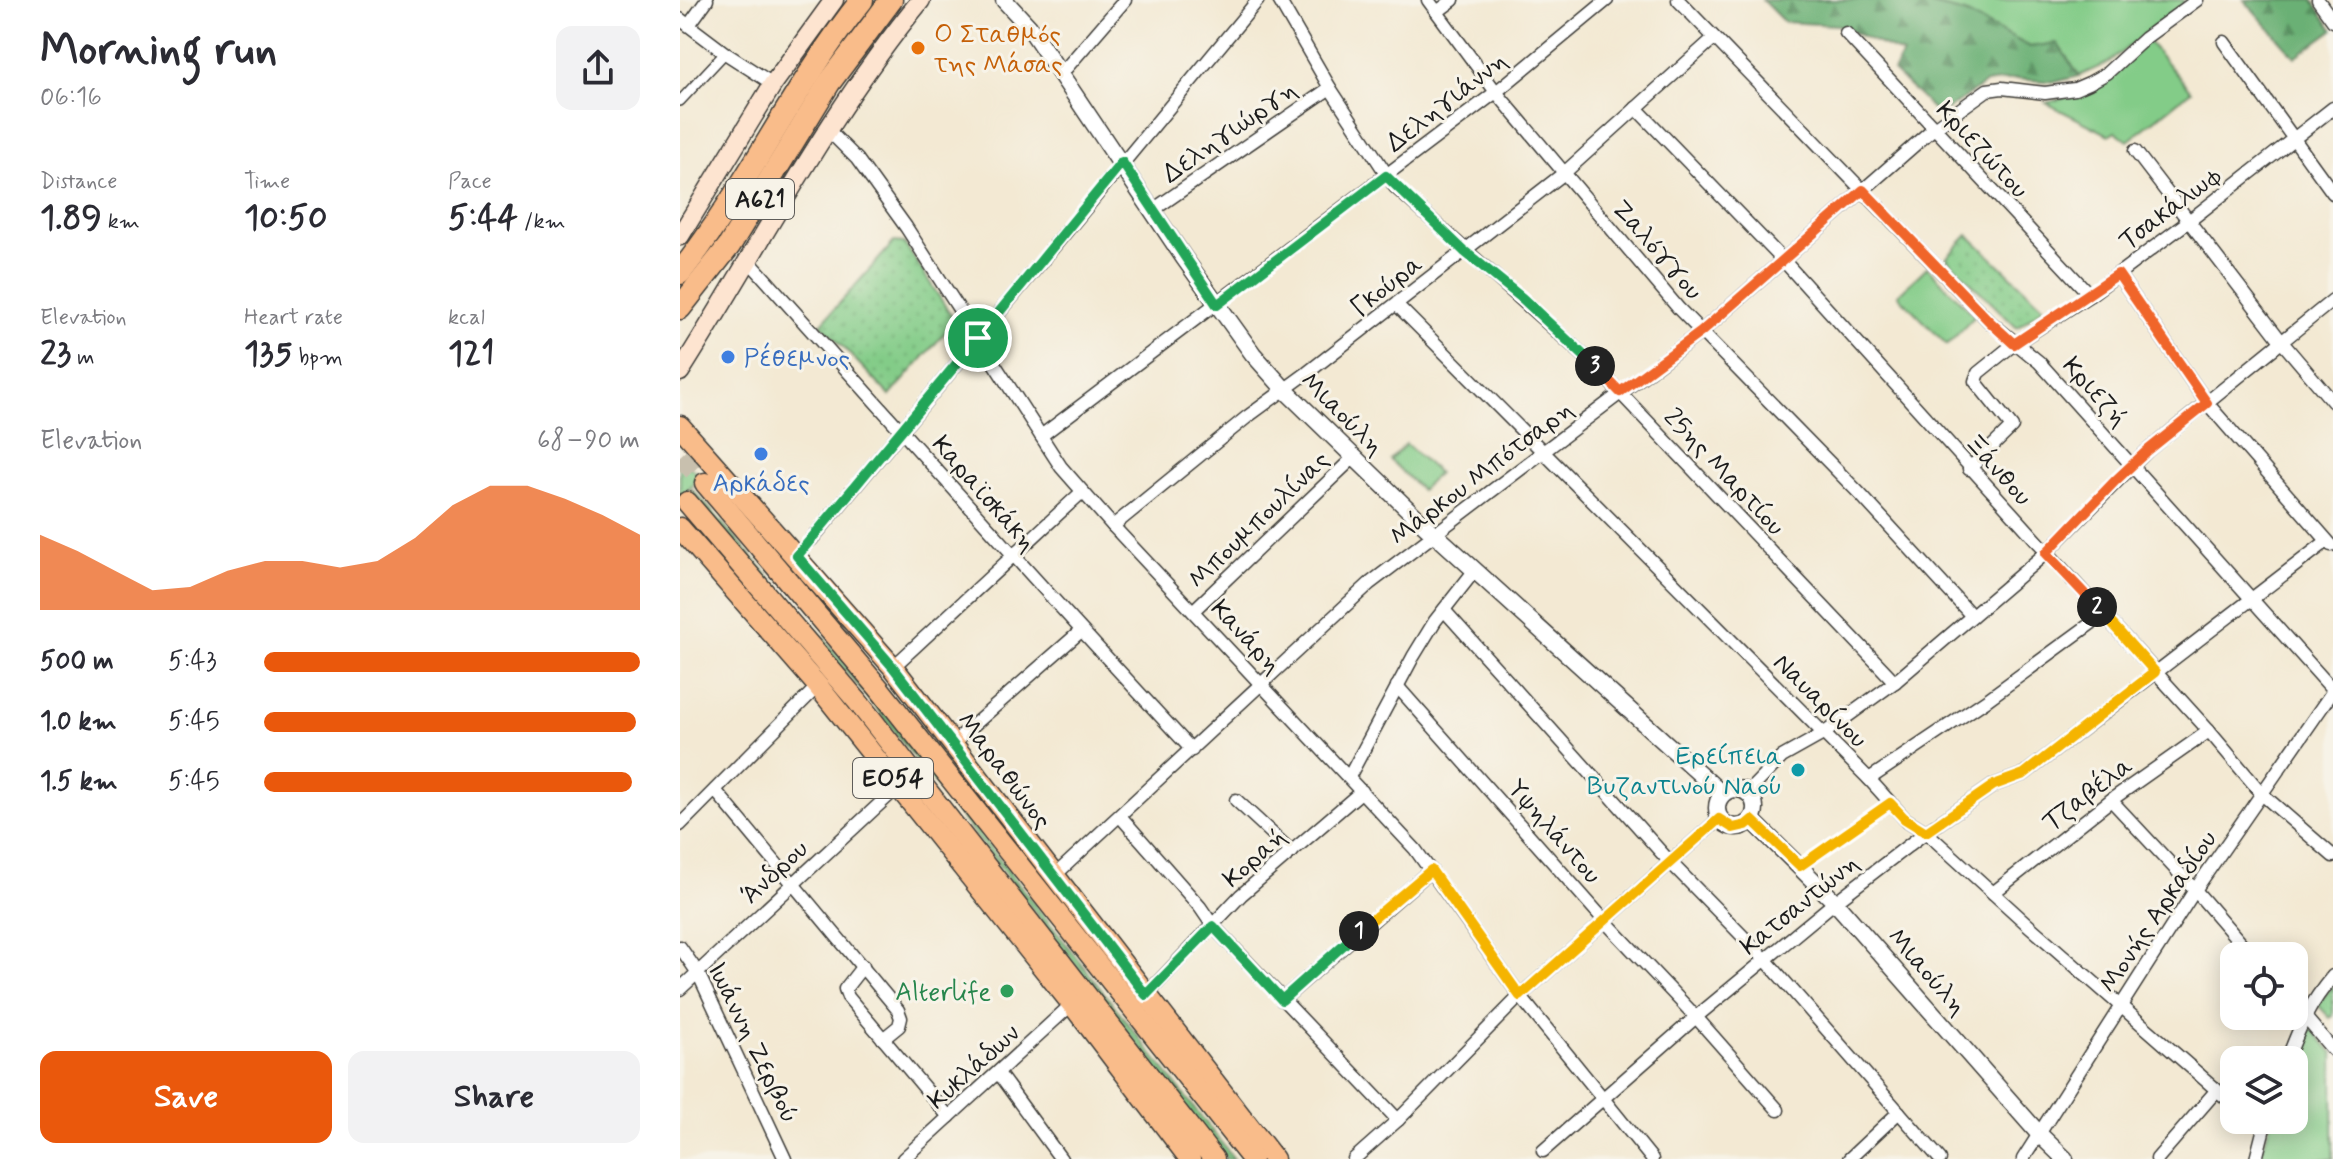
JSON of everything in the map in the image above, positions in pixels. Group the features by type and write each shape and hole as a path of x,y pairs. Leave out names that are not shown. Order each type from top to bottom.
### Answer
{"highway":[{"name":"Α621","path":"680,308 729,246 760,200 820,76 862,0"},
{"name":"Α621","path":"680,273 820,76 891,0"}],"main road":[{"path":"680,236 773,84 834,0"},
{"path":"680,372 828,130 874,61 921,0"},
{"name":"Μαραθώνος","path":"680,426 893,667 1274,1159"},
{"path":"680,451 713,463"},
{"name":"Μαραθώνος","path":"705,483 878,687 1252,1159"},
{"name":"ΕΟ54","path":"687,502 858,702 1214,1159"},
{"name":"ΕΟ54","path":"682,531 818,686 899,786 1072,1004 1189,1159"}],"street":[{"path":"707,0 684,22 773,84"},
{"name":"Μιαούλη","path":"1004,0 1029,27 1217,305 1253,354 1284,389 1353,458 1722,794"},
{"path":"1061,74 1125,0"},
{"path":"797,556 1258,0"},
{"name":"25ης Μαρτίου","path":"1279,0 1386,176 1464,251 1522,298 1620,392 1895,682"},
{"name":"Ζαλόγγου","path":"1428,0 1496,92 1563,174 1701,332 1861,495 1972,616"},
{"path":"1437,12 1453,0"},
{"name":"Δεληγιάννη","path":"1041,436 1496,92 1607,0"},
{"name":"Κριεζή","path":"1678,0 1990,322 2039,362 2333,690"},
{"name":"Μάρκου Μπότσαρη","path":"1054,876 1369,584 1701,332 1934,128 1987,90 2002,88 2045,93 2075,89 2089,83 2107,73 2145,38 2197,0"},
{"path":"2318,0 2333,21"},
{"name":"Κριεζώτου","path":"1846,33 2090,295"},
{"name":"Γκούρα","path":"1113,526 1284,389 1397,305 1563,174 1714,38"},
{"path":"2224,42 2333,193"},
{"path":"680,101 725,53"},
{"name":"Δεληγιώργη","path":"1153,210 1330,88"},
{"name":"Ξάνθου","path":"1636,108 1783,260 2209,731 2263,795 2333,856"},
{"name":"Τσακάλωφ","path":"1969,469 2012,427 1975,377 2014,344 2090,295 2189,221 2333,108"},
{"name":"Κανάρη","path":"828,130 873,180 1041,436 1082,492 1362,791 1431,870 1520,996 1652,1159"},
{"path":"2135,151 2281,341 2333,402"},
{"name":"Καραϊσκάκη","path":"749,261 1011,557 1192,750"},
{"path":"2118,274 2207,403 2330,544"},
{"path":"1747,793 1782,757 1823,734 1895,682 2046,553 2133,465 2333,300"},
{"name":"Ναυαρίνου","path":"1397,305 1546,452 1905,819 1926,832 2220,1094"},
{"name":"Μπουμπουλίνας","path":"1193,611 1353,458"},
{"path":"893,667 1082,492"},
{"name":"Κατσαντώνη","path":"1543,1151 1696,1017 1835,902 1926,832 1994,785 2024,774 2155,672 2330,544"},
{"path":"1349,777 1397,686 1444,610 1475,570"},
{"path":"1444,610 1669,861 1765,959 1940,1159"},
{"path":"1869,779 1988,699 2104,614"},
{"path":"952,744 1081,631"},
{"path":"680,825 818,686"},
{"name":"Υψηλάντου","path":"1397,686 1604,920 1778,1110"},
{"name":"Μονής Αρκαδίου","path":"2023,1159 2195,890 2333,690"},
{"name":"Τζαβέλα","path":"1993,893 2111,800 2209,731"},
{"name":"Άνδρου","path":"680,989 899,786"},
{"path":"1735,789 1747,793 1754,803 1752,820 1733,828 1719,819 1717,804 1722,794 1735,789"},
{"path":"715,790 863,966 901,1018 899,1026 883,1039"},
{"name":"Κοραή","path":"1146,995 1241,895 1362,791"},
{"path":"1236,800 1292,852"},
{"path":"2111,800 2240,942"},
{"path":"1800,866 1890,803"},
{"path":"1120,816 1213,926 1398,1120"},
{"path":"1354,1159 1398,1120 1520,996 1719,819"},
{"name":"Μιαούλη","path":"1752,820 1835,902 2039,1134 2065,1159"},
{"path":"1282,1000 1431,870"},
{"name":"Ιωάννη Ζερβού","path":"680,947 698,973 783,1158"},
{"path":"863,966 845,989 848,997 949,1117"},
{"path":"2308,1008 2333,976"},
{"name":"Κυκλάδων","path":"903,1159 1072,1004"},
{"path":"2308,1021 2333,1050"},
{"path":"998,1073 1061,1159"},
{"path":"2157,1159 2216,1091"},
{"path":"1849,1159 1899,1112"},
{"path":"2256,1159 2259,1134"}],"green space":[{"path":"1762,0 1911,0 1965,13 2030,47 2057,43 2079,76 2056,82 2016,79 1986,83 1939,115 1893,71 1903,54 1837,25 1784,22"},
{"path":"1911,0 2183,0 2184,3 2108,63 2079,76 2057,43 2030,47 1965,13"},
{"path":"2244,0 2313,0 2333,30 2295,57"},
{"path":"2147,40 2191,91 2128,141 2115,131 2109,135 2046,103 2103,81"},
{"path":"1968,235 2044,307 2017,328 1946,258"},
{"path":"894,242 904,243 955,321 890,396 821,324"},
{"path":"1927,267 1975,316 1947,345 1898,295"},
{"path":"1406,444 1438,473 1421,490 1390,460"},
{"path":"680,460 703,476 680,497"},
{"path":"693,490 820,633 879,705 1234,1159 1227,1159 876,708 690,493"},
{"path":"2333,985 2333,1015 2330,1018 2318,1005"},
{"path":"2308,1024 2333,1053 2333,1159 2260,1159 2267,1134 2308,1134 2308,1046 2298,1046"}],"tunnel":[{"path":"680,456 705,483"}],"place":[{"name":"Ο Σταθμός της Μάσας","path":"918,48"},
{"name":"Ρέθεμνος","path":"728,357"},
{"name":"Αρκάδες","path":"761,454"},
{"name":"Ερείπεια Βυζαντινού Ναού","path":"1798,770"},
{"name":"Alterlife","path":"1007,991"}],"route":[{"path":"1122,162 1217,305 1386,176 1464,251 1522,298 1620,392 1701,332 1863,190 2014,344 2118,274 2207,403 2147,451 2046,553 2155,672 2024,774 2002,780 1926,832 1905,819 1890,803 1800,866 1752,820 1733,828 1719,819 1520,996 1431,870 1282,1000 1213,926 1146,995 893,667 797,556 978,338 1122,162"}]}
